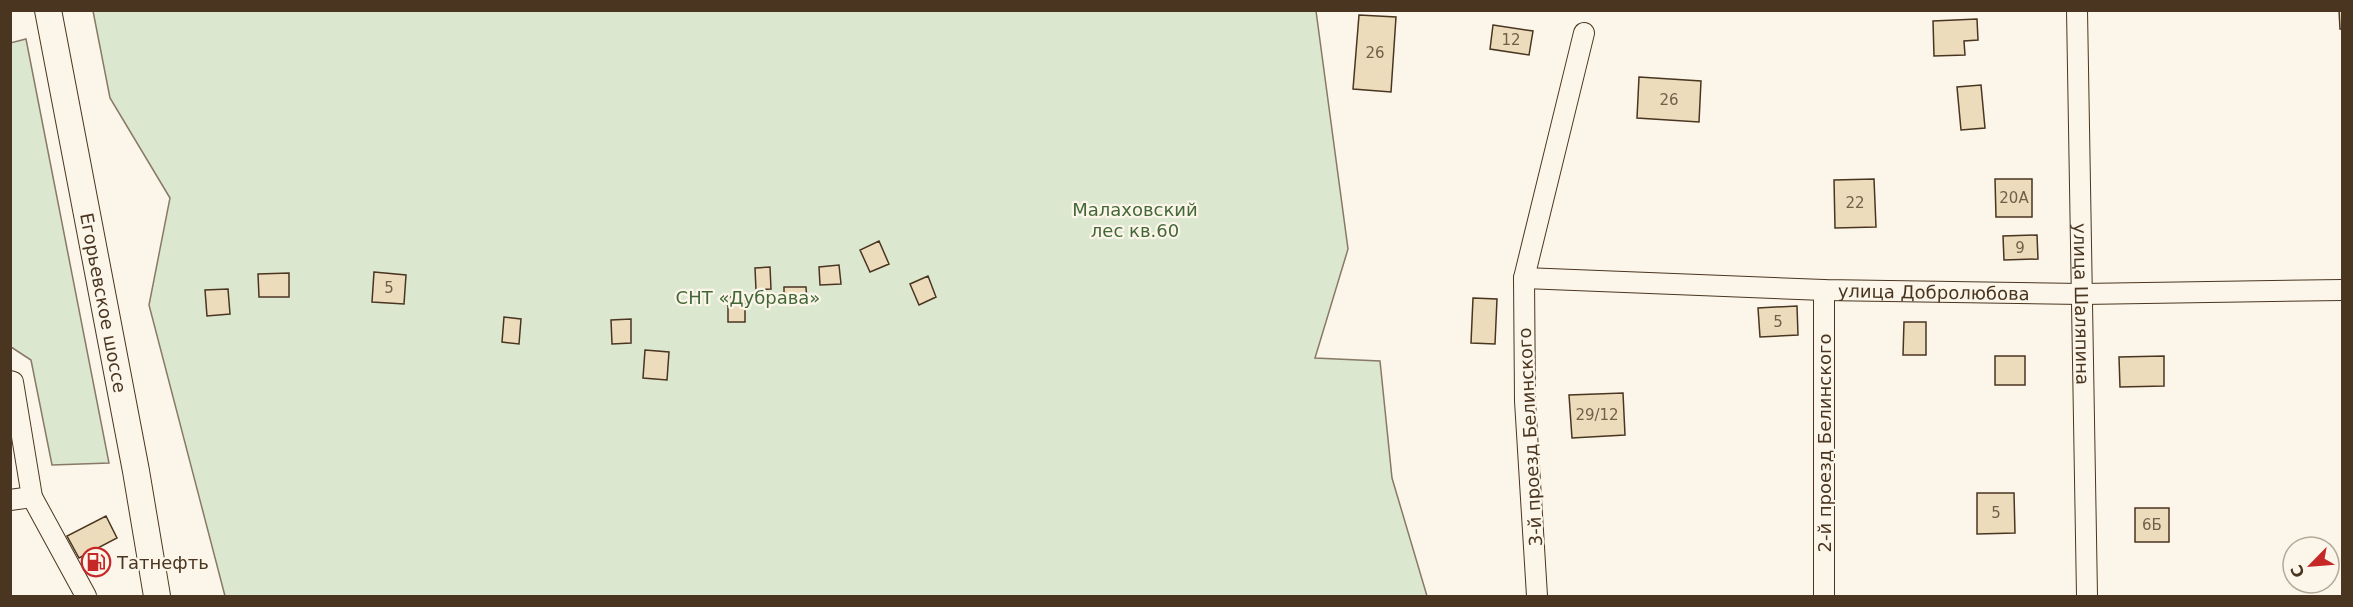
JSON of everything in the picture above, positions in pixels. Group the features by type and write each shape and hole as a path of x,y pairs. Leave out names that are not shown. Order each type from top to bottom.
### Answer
{"main road":[{"name":"Егорьевское шоссе","path":"48,10 136,471 157,597"}],"street":[{"name":"улица Шаляпина","path":"2077,10 2087,597"},
{"name":"3-й проезд Белинского","path":"1537,597 1525,402 1524,278 1584,33"},
{"name":"улица Добролюбова","path":"1524,278 1824,290 2082,294 2343,290"},
{"name":"2-й проезд Белинского","path":"1824,290 1824,597"},
{"path":"10,381 13,382 32,497 86,597"},
{"path":"10,500 32,497"}],"green space":[{"name":"Малаховский лес кв.60","path":"93,11 1316,11 1348,249 1315,358 1380,361 1392,478 1427,596 225,596 149,305 170,198 110,98"},
{"path":"26,39 109,463 52,465 31,360 11,347 10,43"}],"building":[{"path":"2339,10 2342,10 2342,29 2340,29"},
{"path":"1359,15 1396,17 1391,92 1353,89"},
{"path":"1977,19 1978,40 1964,41 1965,55 1934,56 1933,21"},
{"path":"1493,25 1533,31 1529,55 1490,49"},
{"path":"1639,77 1701,81 1699,122 1637,118"},
{"path":"1981,85 1985,128 1961,130 1957,87"},
{"path":"1874,179 1876,227 1835,228 1834,180"},
{"path":"1995,179 2032,179 2032,217 1996,217"},
{"path":"2037,235 2038,259 2004,260 2003,236"},
{"path":"879,241 889,264 870,272 860,250"},
{"path":"839,265 841,284 820,285 819,267"},
{"path":"770,267 771,289 756,290 755,268"},
{"path":"374,272 406,275 404,304 372,302"},
{"path":"289,273 289,297 259,297 258,274"},
{"path":"928,276 936,297 919,305 910,284"},
{"path":"784,287 806,287 807,302 784,302"},
{"path":"228,289 230,314 207,316 205,290"},
{"path":"728,297 745,297 745,322 728,322"},
{"path":"1473,298 1497,299 1495,344 1471,343"},
{"path":"1797,306 1798,335 1760,337 1758,308"},
{"path":"504,317 521,319 519,344 502,342"},
{"path":"631,319 631,343 612,344 611,320"},
{"path":"1904,322 1926,322 1926,355 1903,355"},
{"path":"645,350 669,352 667,380 643,378"},
{"path":"1995,356 2025,356 2025,385 1995,385"},
{"path":"2164,356 2164,386 2120,387 2119,357"},
{"path":"1623,393 1625,435 1572,438 1569,395"},
{"path":"1977,493 2014,493 2015,533 1977,534"},
{"path":"2135,508 2169,508 2169,542 2135,542"},
{"path":"106,516 117,538 79,558 67,536"}],"wall":[{"path":"10,477 10,482"}],"place":[{"name":"Татнефть","path":"96,562"}],"park label":[{"name":"СНТ «Дубрава»","path":"748,297"}]}
